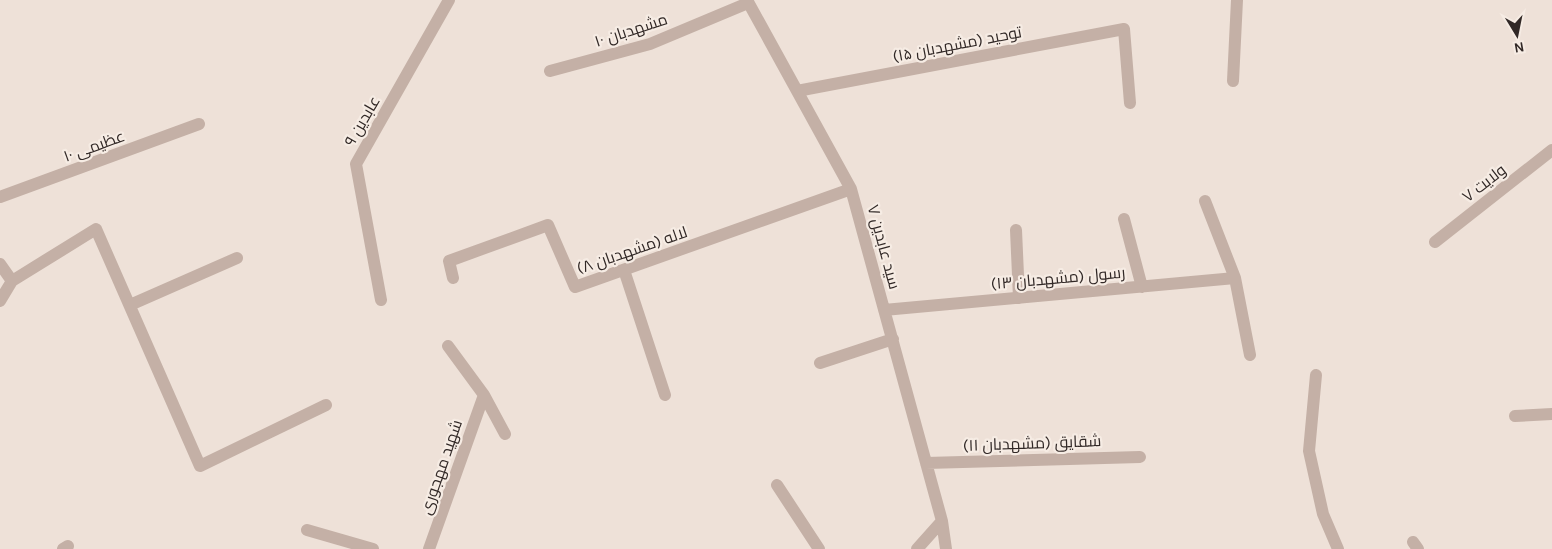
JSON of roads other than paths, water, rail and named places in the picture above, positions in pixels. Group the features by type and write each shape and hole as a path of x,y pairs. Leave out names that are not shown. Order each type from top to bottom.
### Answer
{"street":[{"name":"عابدین ۹","path":"381,300 356,164 449,0"},
{"path":"1232,80 1237,0"},
{"name":"مشهدبان ۱۰","path":"550,71 650,44 747,2"},
{"name":"سید عابدین ۷","path":"747,2 851,189 942,521 946,549"},
{"name":"توحید (مشهدبان ۱۵)","path":"797,91 1124,29 1130,103"},
{"name":"عظیمی ۱۰","path":"0,197 199,124"},
{"name":"ولایت ۷","path":"1435,242 1552,150"},
{"name":"لاله (مشهدبان ۸)","path":"453,278 449,261 548,225 575,287 851,189"},
{"path":"1205,201 1236,278 1250,355"},
{"path":"1124,219 1142,287"},
{"path":"0,301 12,281 96,229 200,466 326,405"},
{"path":"1016,230 1019,298"},
{"path":"130,306 237,258"},
{"path":"0,264 12,281"},
{"path":"624,270 665,395"},
{"name":"رسول (مشهدبان ۱۳)","path":"884,310 1236,278"},
{"path":"820,363 892,339"},
{"path":"448,346 484,395 505,434"},
{"path":"1316,374 1309,451 1323,514 1338,549"},
{"name":"شهید مهجوری","path":"430,549 484,395"},
{"path":"1514,416 1552,414"},
{"name":"شقایق (مشهدبان ۱۱)","path":"926,463 1140,457"},
{"path":"777,485 819,549"},
{"path":"917,549 942,521"},
{"path":"307,530 373,549"}]}
